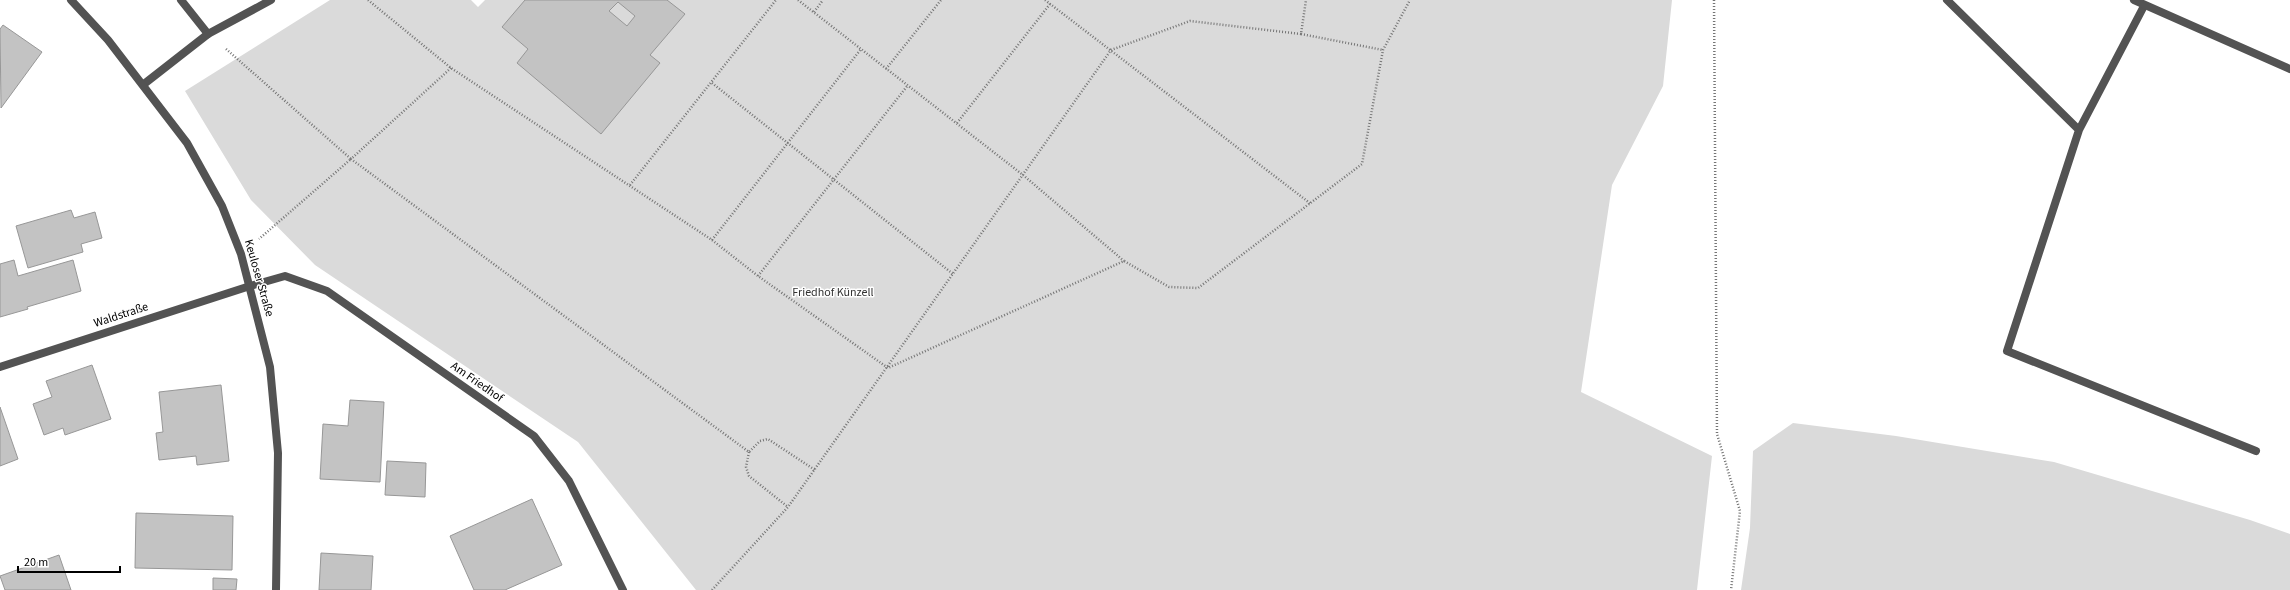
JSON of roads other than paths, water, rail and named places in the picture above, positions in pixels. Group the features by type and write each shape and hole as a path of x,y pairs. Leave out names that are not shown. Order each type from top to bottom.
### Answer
{"street":[{"name":"Keuloser Straße","path":"71,0 108,40 144,84 187,143 222,206 242,254 270,367 278,453 276,590"},
{"path":"181,0 208,34"},
{"path":"144,84 208,34 272,0"},
{"path":"1946,0 2079,130"},
{"path":"2134,0 2144,6 2290,68"},
{"path":"2144,6 2079,130 2007,351 2256,451"},
{"name":"Am Friedhof","path":"250,286 285,276 327,291 534,436 569,480 623,590"},
{"name":"Waldstraße","path":"0,367 250,286"}],"park label":[{"name":"Friedhof Künzell","path":"833,292"}]}
